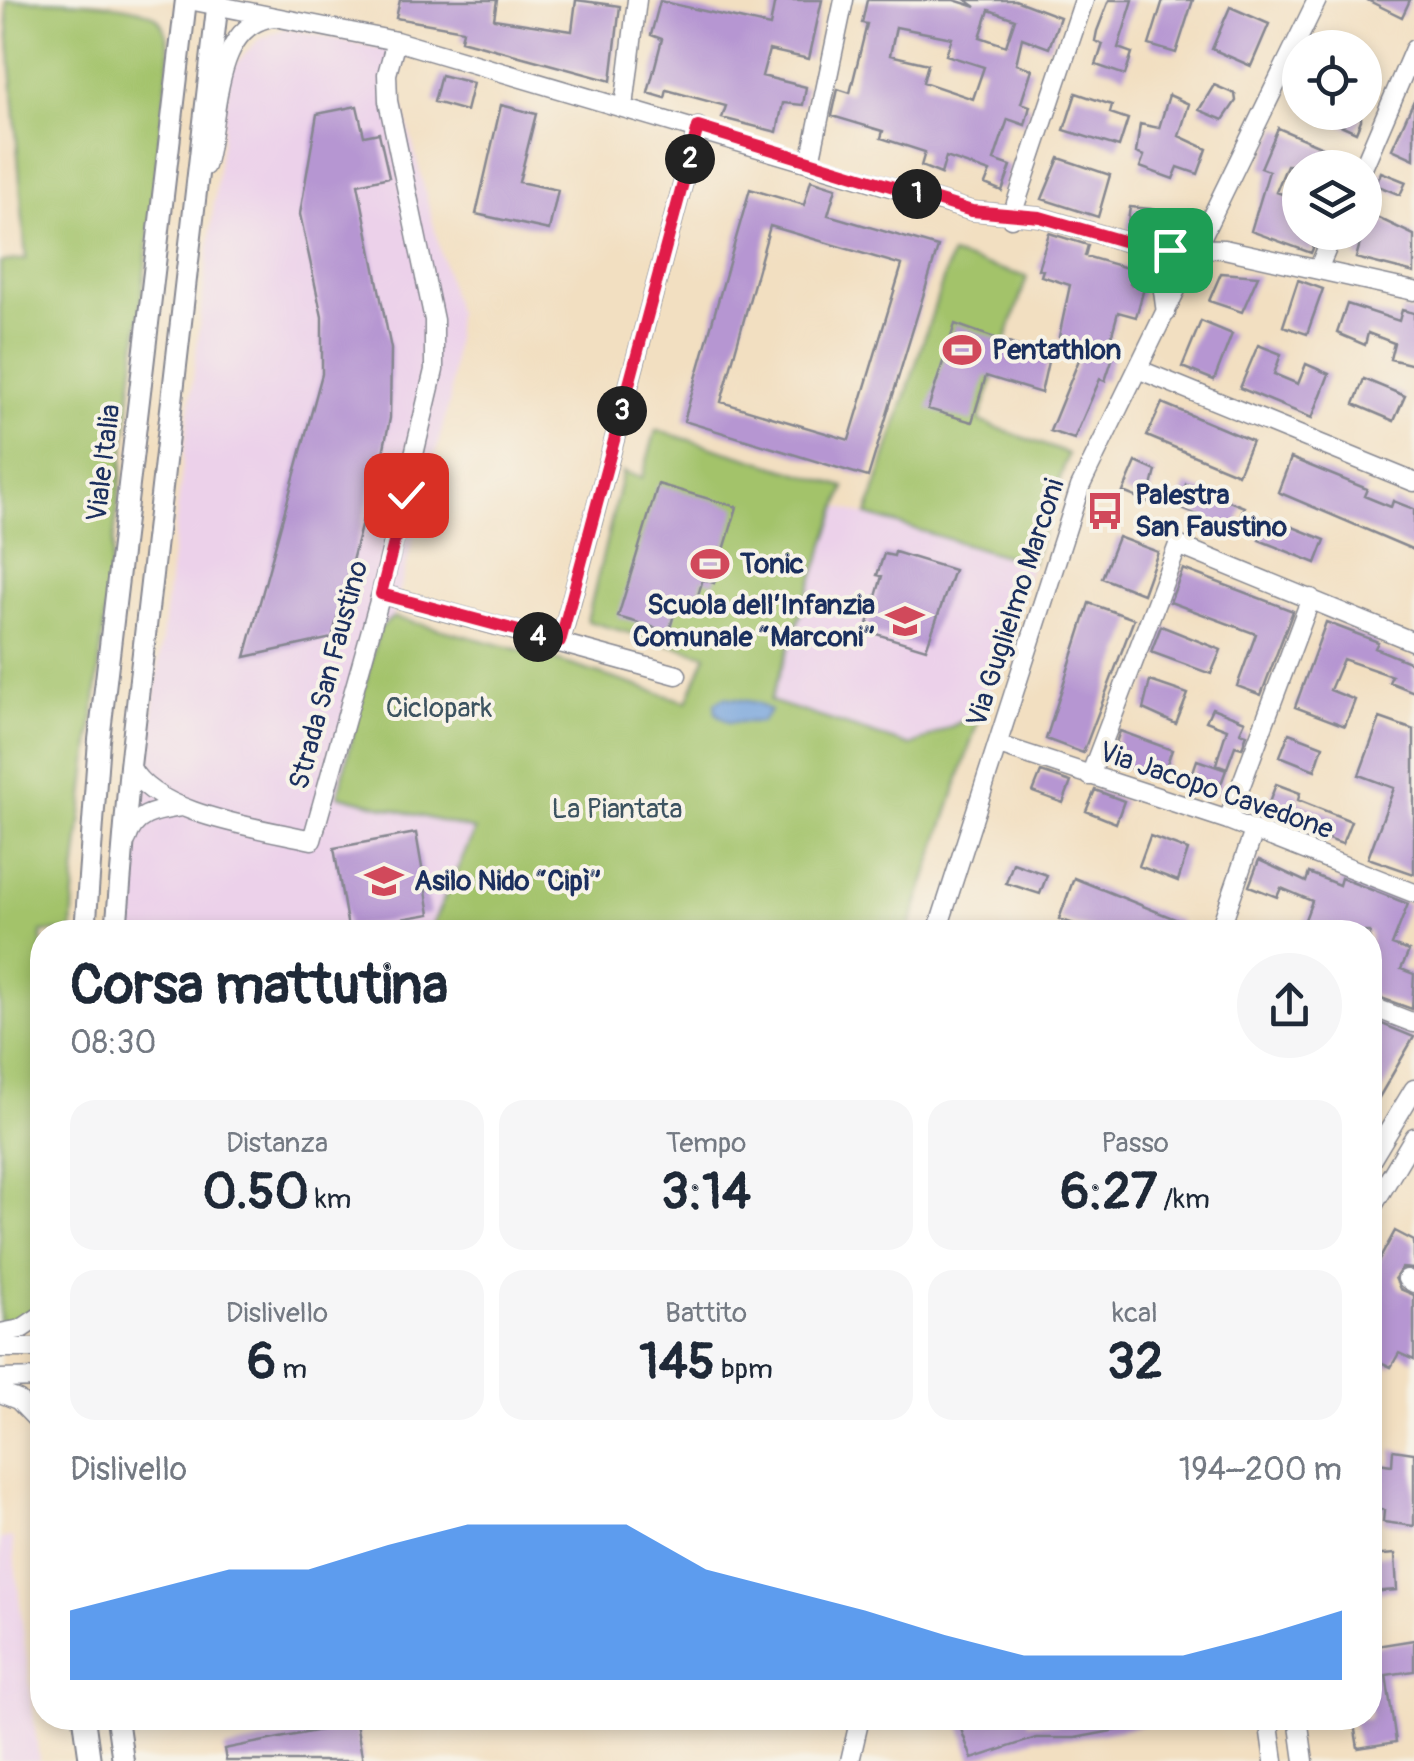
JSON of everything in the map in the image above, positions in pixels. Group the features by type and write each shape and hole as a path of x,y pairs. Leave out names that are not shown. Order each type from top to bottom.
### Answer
{"main road":[{"name":"Viale Italia","path":"86,920 98,740 188,0"},
{"path":"117,920 130,766 218,2"},
{"path":"86,1730 90,1761"},
{"path":"119,1730 123,1761"}],"street":[{"path":"188,0 218,2 396,40 972,211 1012,218 1040,217 1140,246 1198,247 1319,267 1414,291"},
{"path":"624,107 638,0"},
{"path":"810,162 844,0"},
{"path":"1012,218 1084,0"},
{"name":"Via Guglielmo Marconi","path":"941,920 1080,487 1317,0"},
{"path":"196,193 215,134 226,54 232,42 258,19 285,16"},
{"name":"Strada San Faustino","path":"130,766 149,791 181,807 312,840 381,594 430,397 435,347 428,286 388,101 387,74 396,40"},
{"path":"1370,150 1414,49"},
{"path":"560,642 698,127"},
{"path":"1140,246 1160,269 1166,316"},
{"path":"1319,267 1326,250"},
{"path":"1140,370 1414,482"},
{"path":"1090,776 1178,546 1414,642"},
{"path":"381,594 677,675"},
{"path":"1228,820 1311,598"},
{"name":"Via Jacopo Cavedone","path":"999,746 1228,820 1414,893"},
{"path":"122,851 132,824 150,812 181,807"},
{"path":"1223,920 1254,831"},
{"path":"1382,1010 1414,1022"},
{"path":"1382,1142 1414,1089"},
{"path":"1382,1191 1414,1137"},
{"path":"0,1333 22,1329 30,1323"},
{"path":"0,1348 30,1348"},
{"path":"0,1379 30,1378"},
{"path":"0,1393 18,1400 30,1413"},
{"path":"850,1761 857,1730"},
{"path":"1270,1730 1274,1761"},
{"path":"1300,1730 1304,1761"}],"shaded area":[{"path":"285,28 407,54 397,83 457,315 450,399 393,617 386,621 376,640 338,794 475,830 434,920 128,920 230,70 258,40"},
{"name":"Scuola dell’Infanzia Comunale “Marconi”","path":"839,507 1032,564 981,712 911,746 769,701"},
{"path":"12,1537 30,1686 30,1730 35,1730 39,1761 0,1761 0,1539"}],"green space":[{"path":"6,0 84,2 145,11 162,25 170,54 73,920 30,920 30,1312 0,1324 0,262 26,259"},
{"name":"Pentathlon","path":"951,255 1027,277 979,421 1068,454 1032,564 867,515"},
{"path":"656,430 845,487 770,701 911,746 981,712 912,920 434,920 475,830 338,795 376,640 380,628 393,617 543,656 687,702 706,655 587,621 623,472 642,478"}],"water":[{"path":"725,697 758,703 770,711 761,722 728,722 716,713 715,703"}],"building":[{"path":"400,0 497,0 494,19 572,31 576,0 620,6 611,81 461,40 463,30 396,18"},
{"path":"775,0 822,0 809,59 769,50 762,76 806,87 803,105 783,103 777,132 722,118 726,106 667,90 665,98 648,93 662,39 651,35 660,1 770,26"},
{"path":"867,0 954,0 976,7 966,0 1015,0 1060,17 1049,48 1022,38 1016,64 1032,69 1021,103 1030,106 1025,125 1008,119 994,160 1011,166 1002,191 985,184 990,172 946,157 941,174 921,166 925,152 881,138 883,131 832,116 838,89 850,93 867,24 862,23","holes":["989,10 1015,19 1006,46 980,37","896,27 952,38 946,55 984,67 973,99 923,82 928,64 890,55"]},
{"path":"1109,0 1133,0 1118,48 1132,53 1125,75 1096,65 1103,44 1095,41 1097,31"},
{"path":"1163,0 1193,0 1176,53 1149,45"},
{"path":"1367,0 1410,0 1402,17"},
{"path":"1230,7 1269,24 1251,66 1212,49"},
{"path":"441,75 473,83 466,111 434,102"},
{"path":"1214,85 1235,94 1236,101 1223,120 1199,110"},
{"path":"1076,93 1112,105 1110,113 1128,119 1119,147 1064,130"},
{"path":"1169,95 1189,104 1179,136 1207,149 1198,174 1178,167 1173,179 1140,167 1144,156 1136,153 1140,124 1159,128"},
{"path":"1414,100 1414,159 1392,149"},
{"path":"501,105 536,114 519,182 558,190 549,230 476,214"},
{"path":"357,106 364,136 379,133 389,177 358,184 391,349 390,418 383,453 332,638 245,657 322,374 322,317 300,214 317,114"},
{"path":"1278,128 1330,150 1282,150 1282,177 1276,192 1282,194 1282,242 1251,231 1269,171 1261,168"},
{"path":"1059,158 1110,175 1098,217 1042,199"},
{"path":"1382,172 1406,182 1400,195 1382,188"},
{"path":"811,180 836,188 828,215 938,247 868,477 684,421 750,189 804,205","holes":["770,226 902,265 849,440 721,402"]},
{"path":"1130,207 1185,212 1178,235 1127,229"},
{"path":"1382,220 1414,235 1414,273 1356,258 1358,250 1382,250"},
{"path":"1049,233 1088,245 1085,256 1134,270 1130,284 1144,288 1136,317 1118,312 1108,349 1115,351 1105,381 1100,379 1074,439 1050,431 1085,345 1059,337 1070,285 1041,276 1043,270 1038,269"},
{"path":"1221,273 1258,276 1242,312 1209,301"},
{"path":"1298,280 1323,289 1307,334 1283,326"},
{"path":"1347,304 1399,321 1402,310 1414,313 1414,365 1390,359 1394,343 1368,333 1365,345 1337,333"},
{"path":"1201,321 1232,334 1214,380 1182,367"},
{"path":"955,324 1049,357 1041,393 986,376 972,422 928,409"},
{"path":"1258,345 1281,354 1274,374 1298,384 1306,364 1329,374 1312,418 1240,388"},
{"path":"1364,379 1405,396 1394,421 1354,404"},
{"path":"1162,403 1252,441 1238,474 1147,436"},
{"path":"1291,458 1367,489 1364,496 1391,507 1393,501 1414,509 1414,550 1278,492"},
{"path":"1136,462 1156,471 1148,502 1123,492"},
{"path":"658,484 737,507 714,583 703,579 695,605 678,600 669,632 618,617"},
{"path":"1186,484 1244,507 1234,530 1177,507"},
{"path":"1268,517 1325,540 1316,563 1259,540"},
{"path":"1118,537 1158,552 1143,594 1102,578"},
{"path":"895,552 954,570 926,649 866,631 882,576 877,575 884,554 894,556"},
{"path":"1183,569 1293,611 1261,695 1237,686 1256,634 1170,602"},
{"path":"1089,603 1134,619 1083,753 1046,739"},
{"path":"1326,622 1378,642 1375,648 1414,664 1414,692 1389,682 1392,676 1343,659 1330,690 1355,700 1345,726 1295,707"},
{"path":"1161,626 1221,650 1211,674 1151,652"},
{"path":"1150,681 1188,694 1176,724 1143,709"},
{"path":"1212,708 1245,721 1240,732 1247,734 1242,748 1235,746 1227,768 1216,764 1227,729 1206,721"},
{"path":"1380,718 1414,730 1414,874 1368,858 1394,788 1359,775"},
{"path":"1120,731 1172,750 1161,780 1110,760"},
{"path":"1289,733 1323,746 1315,770 1280,756"},
{"path":"1197,760 1226,770 1217,795 1189,783"},
{"path":"1041,772 1071,782 1063,803 1033,792"},
{"path":"1276,784 1300,793 1298,800 1351,821 1342,844 1311,833 1313,826 1288,817 1286,824 1264,816"},
{"path":"1095,790 1124,801 1116,823 1086,811"},
{"path":"416,833 430,914 395,920 347,920 334,848"},
{"path":"1150,836 1188,850 1178,881 1139,866"},
{"path":"1259,860 1306,882 1309,873 1339,885 1341,878 1408,904 1392,945 1409,951 1401,969 1414,974 1412,1009 1382,998 1382,920 1305,920 1312,901 1281,888 1277,897 1249,886"},
{"path":"1013,863 1047,875 1040,894 1006,883"},
{"path":"1074,878 1178,920 1062,920 1059,919"},
{"path":"1382,1024 1414,1037 1382,1092"},
{"path":"1395,1231 1414,1241 1414,1269 1402,1268 1395,1278 1400,1289 1414,1295 1414,1360 1399,1353 1391,1367 1382,1363 1382,1255"},
{"path":"1393,1450 1414,1453 1414,1526 1383,1522 1382,1464 1392,1465"},
{"path":"1395,1554 1397,1590 1382,1591 1382,1555"},
{"path":"1414,1640 1414,1671 1386,1675 1396,1742 1358,1748 1355,1730 1382,1730 1382,1645"},
{"path":"320,1730 357,1730 363,1761 226,1761 224,1749"},
{"path":"961,1730 1117,1730 1075,1738 1036,1738 972,1759"}],"place":[{"name":"Pentathlon","path":"962,350"},
{"name":"Palestra San Faustino","path":"1105,511"},
{"name":"Tonic","path":"710,564"},
{"name":"Scuola dell’Infanzia Comunale “Marconi”","path":"905,621"},
{"name":"Asilo Nido “Cipì”","path":"384,881"}],"route":[{"path":"406,495 381,594 560,642 698,127 972,211 1012,218 1040,217 1140,246 1170,250"}],"park label":[{"name":"Ciclopark","path":"439,708"},
{"name":"La Piantata","path":"617,809"}]}
